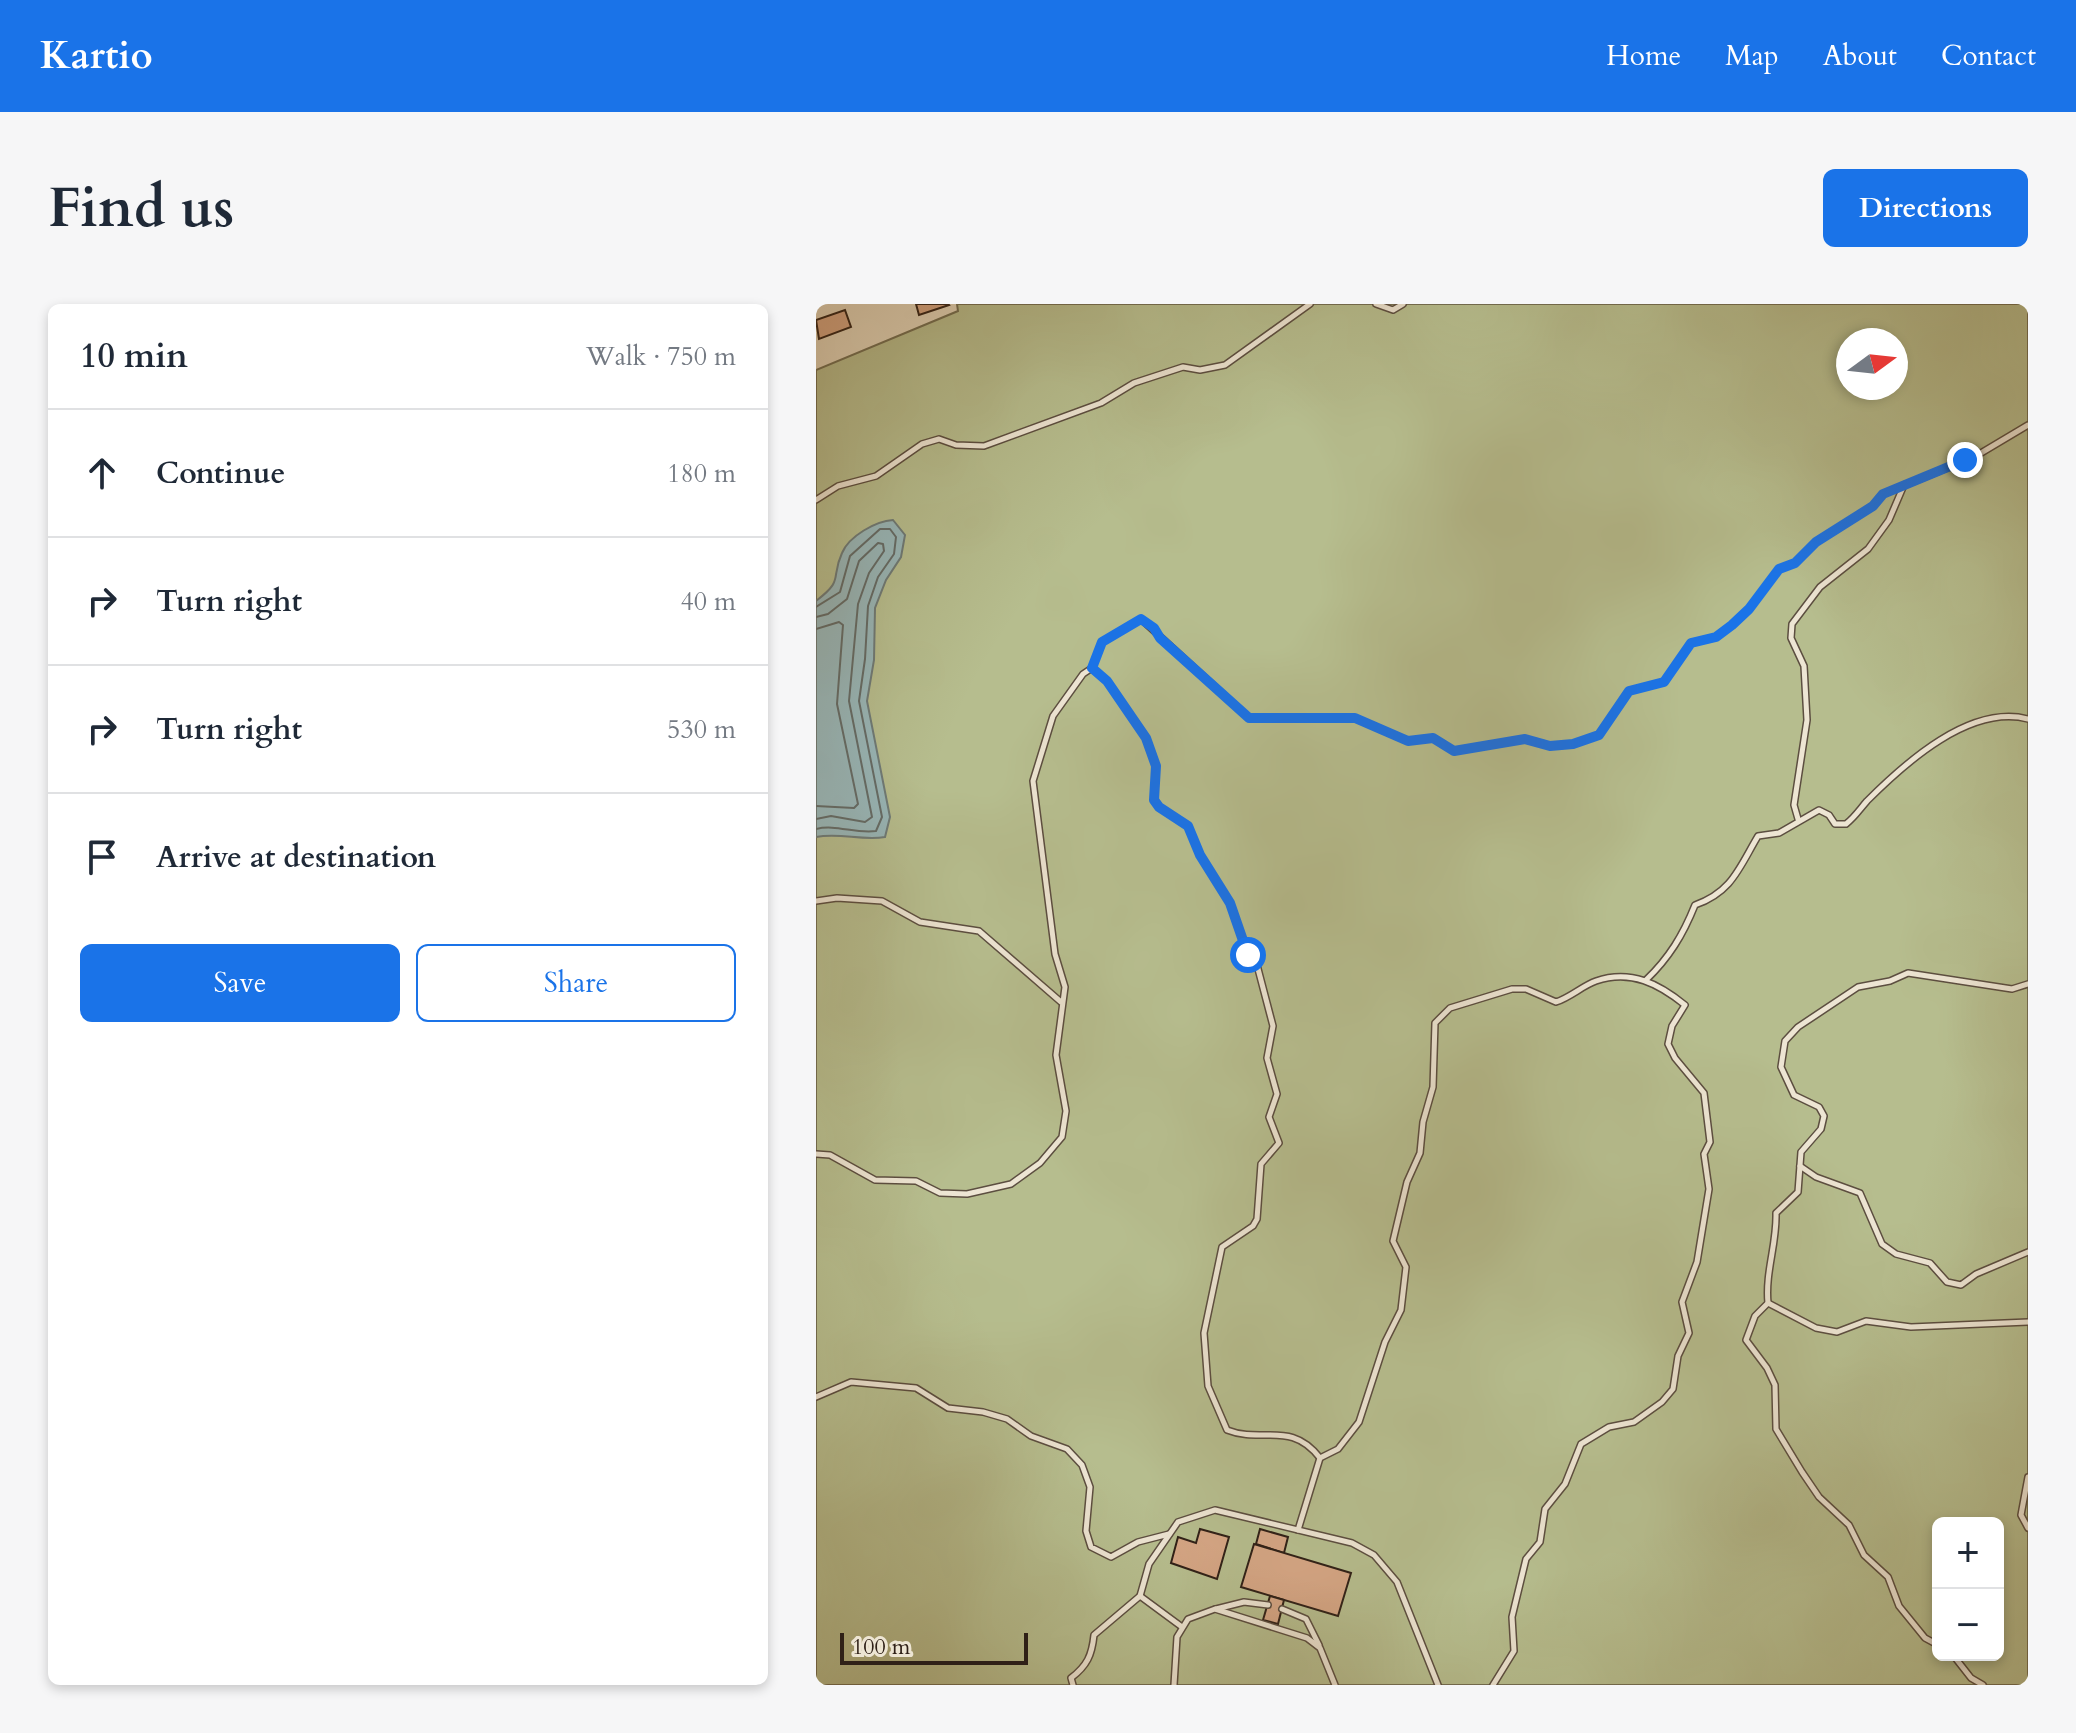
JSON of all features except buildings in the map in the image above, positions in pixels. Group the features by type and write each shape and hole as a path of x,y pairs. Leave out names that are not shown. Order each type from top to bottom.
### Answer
{"lane":[{"path":"816,500 838,486 876,476 922,444 939,439 956,445 984,446 1101,403 1134,383 1183,367 1200,370 1225,365 1310,304"},
{"path":"1376,304 1393,310 1403,304"},
{"path":"816,1154 830,1155 875,1180 916,1181 940,1193 986,1192 1011,1184 1040,1163 1062,1137 1066,1111 1056,1055 1065,987 1055,954 1056,939 1033,781 1053,716 1092,668 1102,642 1141,619 1154,628 1160,638 1230,705 1249,718 1355,718 1408,741 1433,738 1454,751 1525,739 1550,746 1573,744 1599,735 1629,691 1664,682 1691,643 1716,637 1732,625 1749,609 1779,569 1795,563 1816,542 1873,506 1883,494 1976,456 2028,425"},
{"path":"1798,819 1794,805 1807,720 1804,666 1791,638 1792,624 1820,587 1868,549 1889,520 1904,485"},
{"path":"1092,668 1107,681 1146,738 1156,766 1154,800 1159,807 1188,826 1200,855 1230,903 1248,955 1257,965 1273,1026 1267,1058 1277,1094 1269,1117 1279,1143 1261,1164 1257,1219 1253,1226 1222,1247 1204,1333 1208,1386 1227,1430 1238,1434 1276,1434 1302,1440 1320,1458"},
{"path":"1646,980 1666,960 1686,929 1695,905 1714,898 1733,882 1758,836 1779,833 1798,819 1819,810 1835,824 1846,824 1895,776 1968,726 1999,718 2028,719"},
{"path":"816,901 837,898 882,901 920,922 979,931 1061,1003"},
{"path":"1932,1642 1925,1638 1899,1606 1888,1577 1864,1555 1841,1515 1819,1497 1776,1429 1775,1385 1767,1368 1746,1340 1755,1316 1768,1303 1768,1267 1774,1252 1776,1213 1798,1192 1801,1152 1821,1129 1824,1116 1819,1107 1794,1095 1781,1067 1785,1041 1798,1027 1858,987 1890,981 1908,973 2012,989 2028,984"},
{"path":"1298,1530 1320,1458 1338,1449 1359,1422 1385,1342 1401,1310 1406,1267 1393,1241 1407,1182 1420,1153 1423,1122 1433,1087 1435,1023 1450,1008 1512,989 1526,989 1556,1002 1598,980 1634,977 1663,988 1685,1005 1672,1026 1668,1044 1675,1058 1704,1093 1710,1142 1704,1154 1709,1189 1697,1262 1682,1302 1689,1333 1678,1356 1673,1389 1662,1402 1634,1422 1609,1427 1581,1444 1565,1484 1545,1509 1540,1542 1526,1559 1512,1617 1514,1651 1493,1685"},
{"path":"1800,1166 1816,1177 1860,1193 1882,1244 1896,1254 1930,1263 1947,1282 1961,1285 1976,1274 2028,1252"},
{"path":"1768,1303 1816,1328 1837,1332 1866,1321 1911,1327 2028,1322"},
{"path":"816,1397 851,1382 916,1388 948,1408 983,1412 1007,1419 1031,1436 1067,1449 1082,1465 1090,1487 1086,1531 1091,1547 1111,1557 1138,1542 1170,1534"},
{"path":"2028,1477 2021,1515 2028,1528"},
{"path":"1073,1685 1071,1678 1083,1669 1093,1652 1094,1635 1140,1596 1149,1564 1178,1522 1215,1510 1352,1543 1374,1555 1386,1567 1418,1629 1438,1685"},
{"path":"1140,1596 1182,1627"},
{"path":"1174,1685 1177,1637 1182,1627 1199,1612 1244,1602 1268,1605"},
{"path":"1215,1609 1307,1638 1320,1648"},
{"path":"1282,1609 1306,1619 1335,1685"},
{"path":"1958,1661 1971,1678 1983,1685"}],"green space":[{"path":"957,304 2028,304 2028,1685 816,1685 816,370 958,311"}],"water":[{"path":"893,520 905,535 901,557 886,580 875,608 874,660 867,701 890,817 885,837 816,837 816,601 834,583 842,553 851,541 871,526"}],"route":[{"path":"1248,955 1230,903 1200,855 1188,826 1159,807 1154,800 1152,787 1156,766 1146,738 1107,681 1092,668 1095,653 1102,642 1141,619 1154,628 1160,638 1230,705 1249,718 1355,718 1374,729 1408,741 1433,738 1454,751 1525,739 1550,746 1573,744 1599,735 1629,691 1648,689 1664,682 1691,643 1716,637 1732,625 1749,609 1759,591 1779,569 1795,563 1816,542 1873,506 1893,488 1918,481 1938,468 1965,460"}]}
